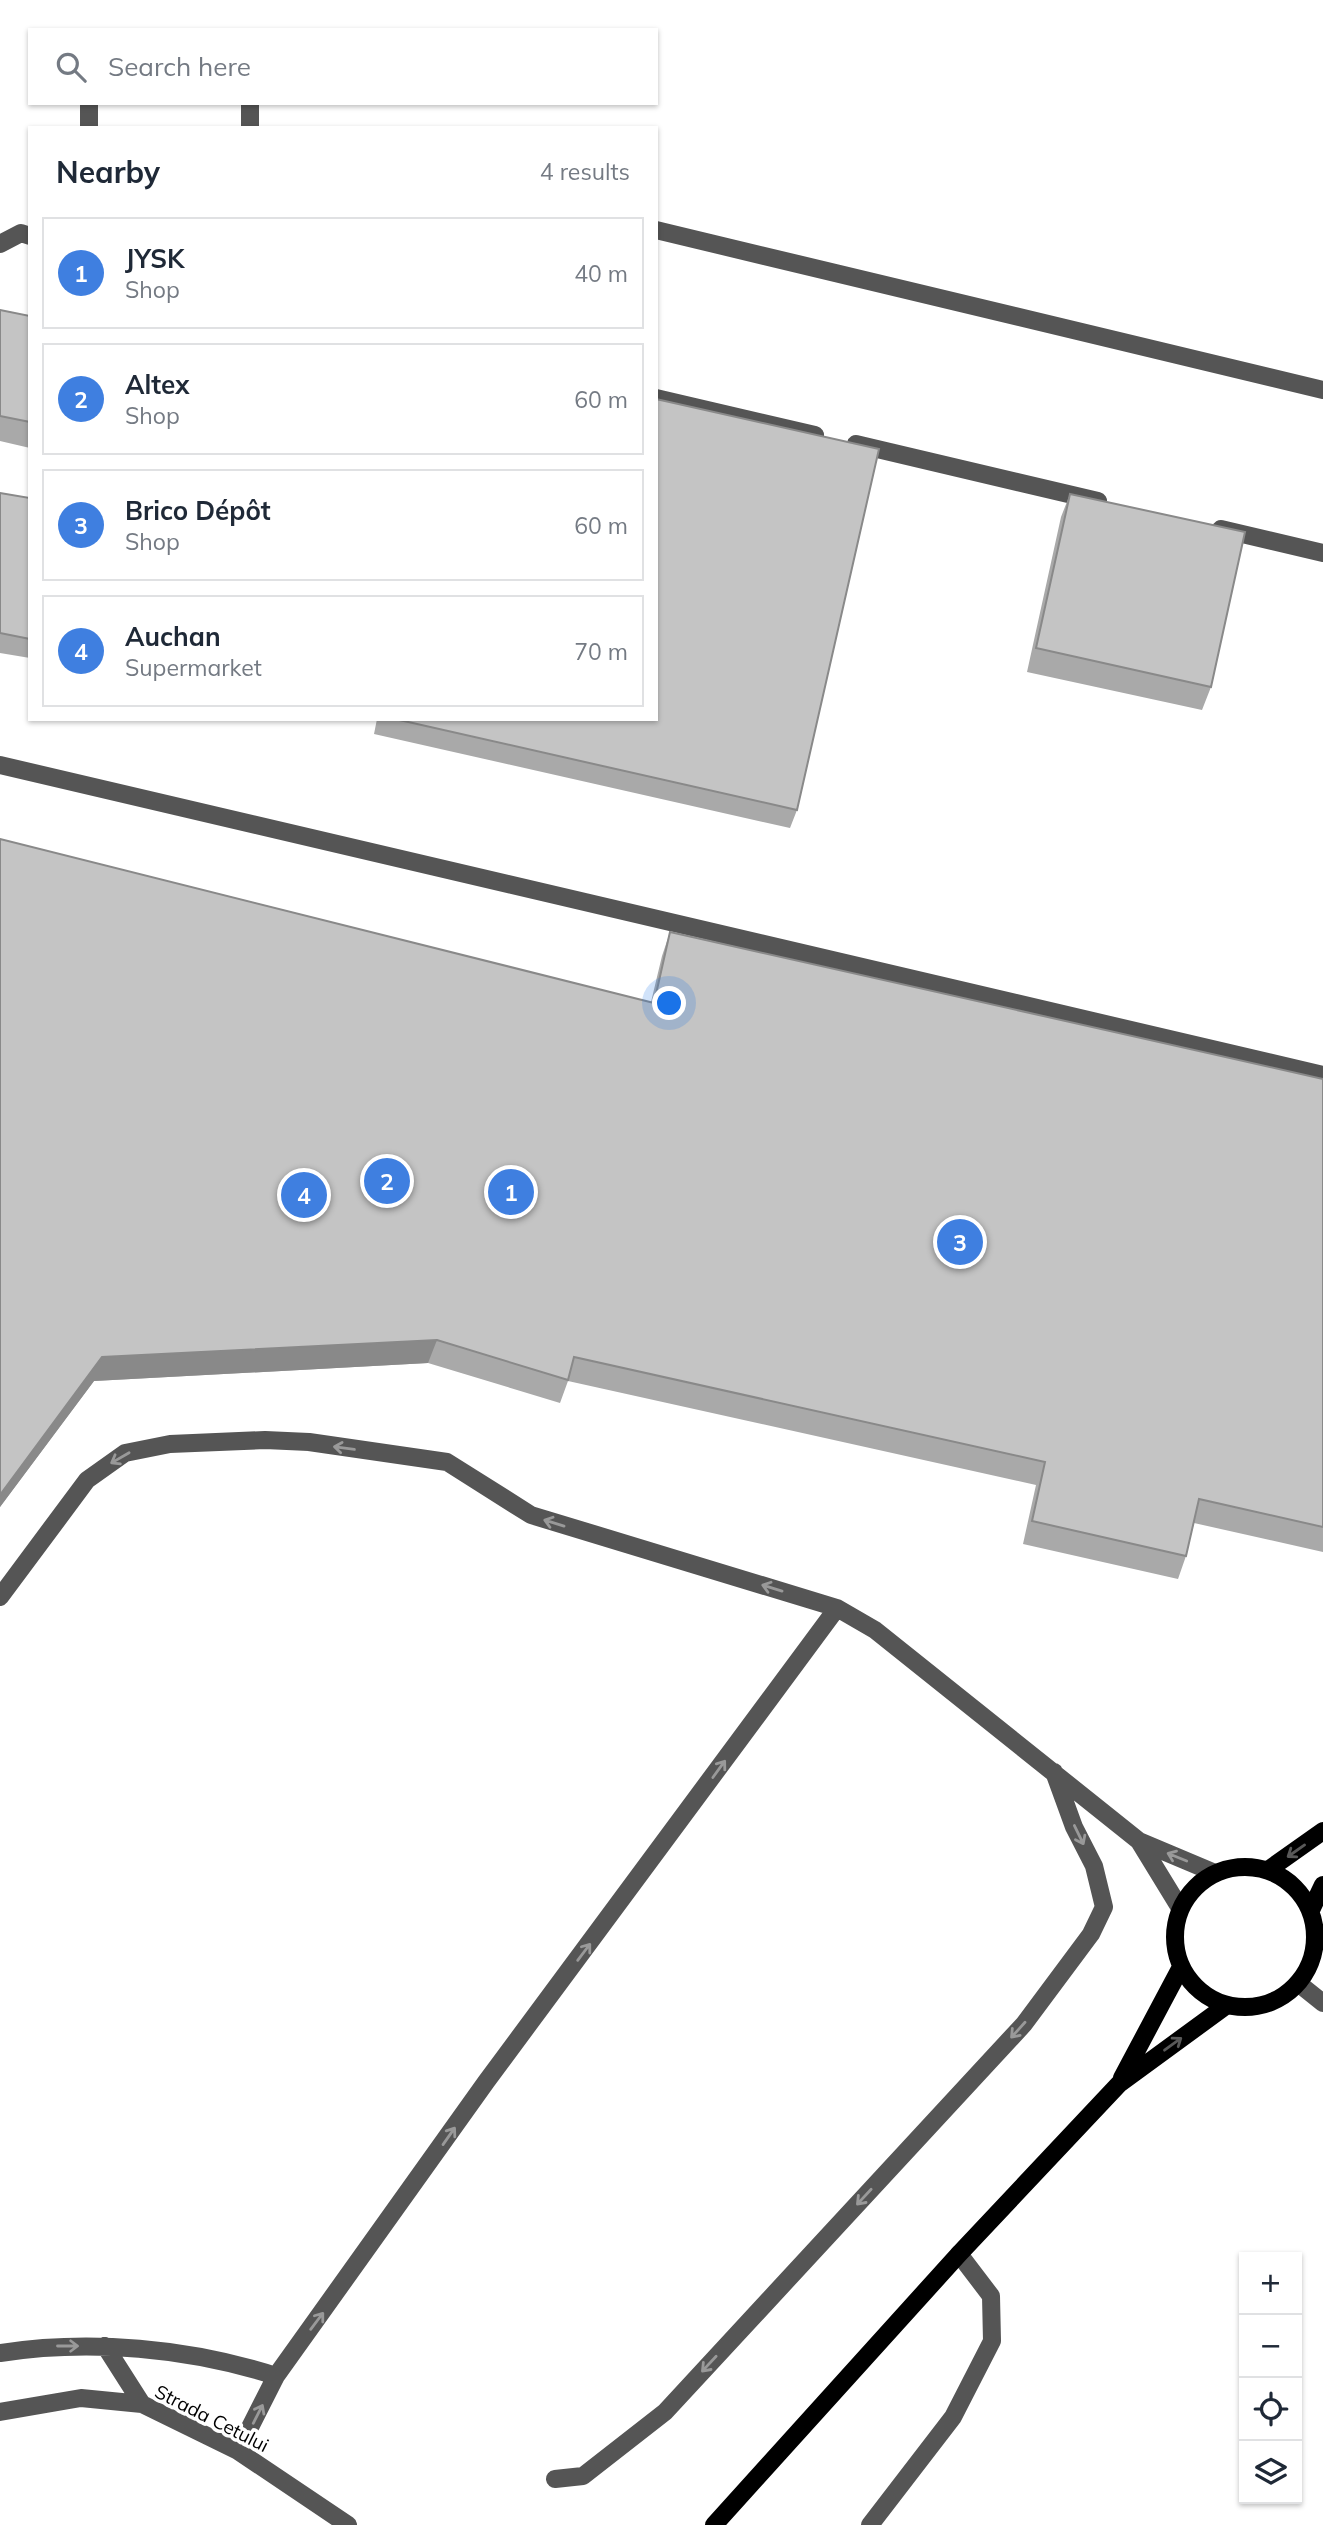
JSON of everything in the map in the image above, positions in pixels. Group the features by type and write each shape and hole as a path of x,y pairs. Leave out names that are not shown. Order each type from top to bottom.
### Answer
{"main road":[{"path":"1268,1870 1323,1831"},
{"path":"1232,1867 1268,1870 1286,1879 1300,1893 1311,1910 1315,1929 1309,1966 1298,1983 1283,1996 1265,2004 1246,2007 1227,2005 1208,1997 1192,1983 1181,1967 1175,1947 1175,1927 1180,1908 1201,1882 1215,1873 1232,1867"},
{"path":"1311,1910 1323,1885"},
{"path":"1119,2084 1181,1967"},
{"path":"714,2525 959,2254 1119,2084 1227,2005"}],"street":[{"path":"89,105 89,126"},
{"path":"250,105 250,126"},
{"path":"658,230 1323,390"},
{"path":"0,244 21,233 28,235"},
{"path":"658,398 1119,506"},
{"path":"1200,524 1323,553"},
{"path":"0,765 1323,1075"},
{"path":"0,1597 87,1480 125,1454 170,1444 265,1440 309,1443 447,1462 531,1515 837,1608 875,1630 1139,1841 1215,1873"},
{"path":"238,2451 276,2376 486,2082 837,1608"},
{"path":"555,2479 583,2476 665,2412 1024,2024 1091,1934 1104,1907 1094,1866 1074,1827 1054,1772"},
{"path":"1139,1841 1180,1908"},
{"path":"1298,1983 1323,2003"},
{"path":"870,2525 953,2417 992,2341 990,2296 959,2254"},
{"path":"0,2353 46,2346 105,2346 236,2363 276,2376"},
{"path":"105,2346 142,2404"},
{"name":"Strada Cetului","path":"0,2412 81,2398 142,2404 238,2451 348,2525"}],"building":[{"path":"0,310 28,316 28,422 0,416"},
{"path":"658,399 879,449 797,810 404,721 658,721"},
{"path":"0,493 28,498 28,639 0,633"},
{"path":"1070,494 1245,532 1211,687 1036,648"},
{"path":"0,839 654,1003 670,932 1323,1079 1323,1527 1199,1499 1186,1556 1032,1521 1045,1462 574,1357 568,1380 437,1340 102,1357 0,1495"}],"place":[{"name":"Altex","path":"387,1181"},
{"name":"JYSK","path":"511,1192"},
{"name":"Auchan","path":"304,1195"},
{"name":"Brico Dépôt","path":"960,1242"}]}
